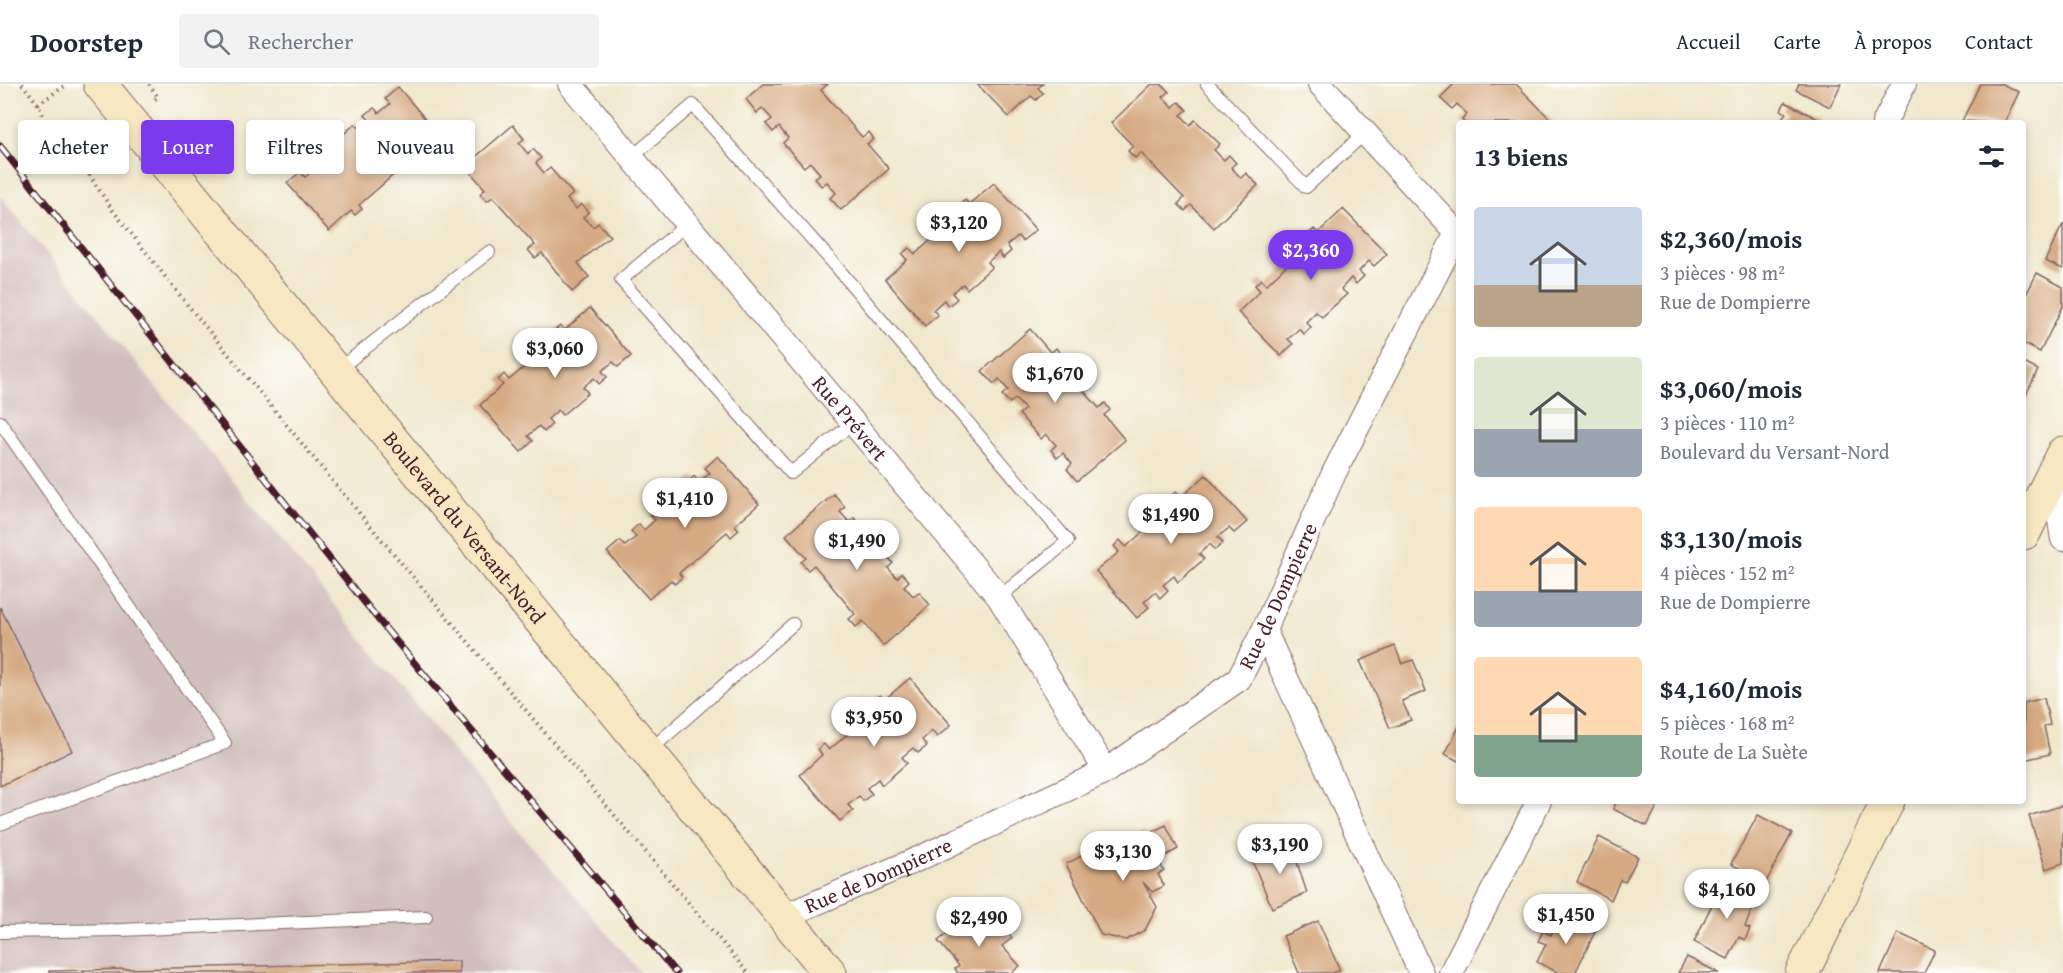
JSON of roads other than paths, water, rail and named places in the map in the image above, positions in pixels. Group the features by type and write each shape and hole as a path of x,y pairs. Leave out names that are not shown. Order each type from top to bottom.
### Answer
{"street":[{"name":"Rue Prévert","path":"570,84 999,597 1106,771"},
{"name":"Rue de Dompierre","path":"1320,84 1456,232"},
{"path":"1886,120 1904,84"},
{"name":"Boulevard du Versant-Nord","path":"110,88 335,372 830,973"},
{"name":"Rue de Dompierre","path":"783,917 918,859 1106,771 1239,679 1264,630 1334,473 1456,235"},
{"path":"2026,529 2058,464"},
{"path":"2058,464 2063,539"},
{"path":"1264,630 1421,973"},
{"path":"1451,973 1537,804"},
{"path":"1802,973 1886,804"}],"lane":[{"path":"1208,84 1306,187 1365,133"},
{"path":"632,157 693,105 835,265 1068,541 999,597"},
{"path":"687,224 621,280 791,473 854,422"},
{"path":"335,372 489,252"},
{"path":"0,422 225,743 0,824"},
{"path":"648,752 793,624"},
{"path":"0,932 120,930 426,917"}],"railway":[{"path":"0,146 385,628 676,973"}]}
